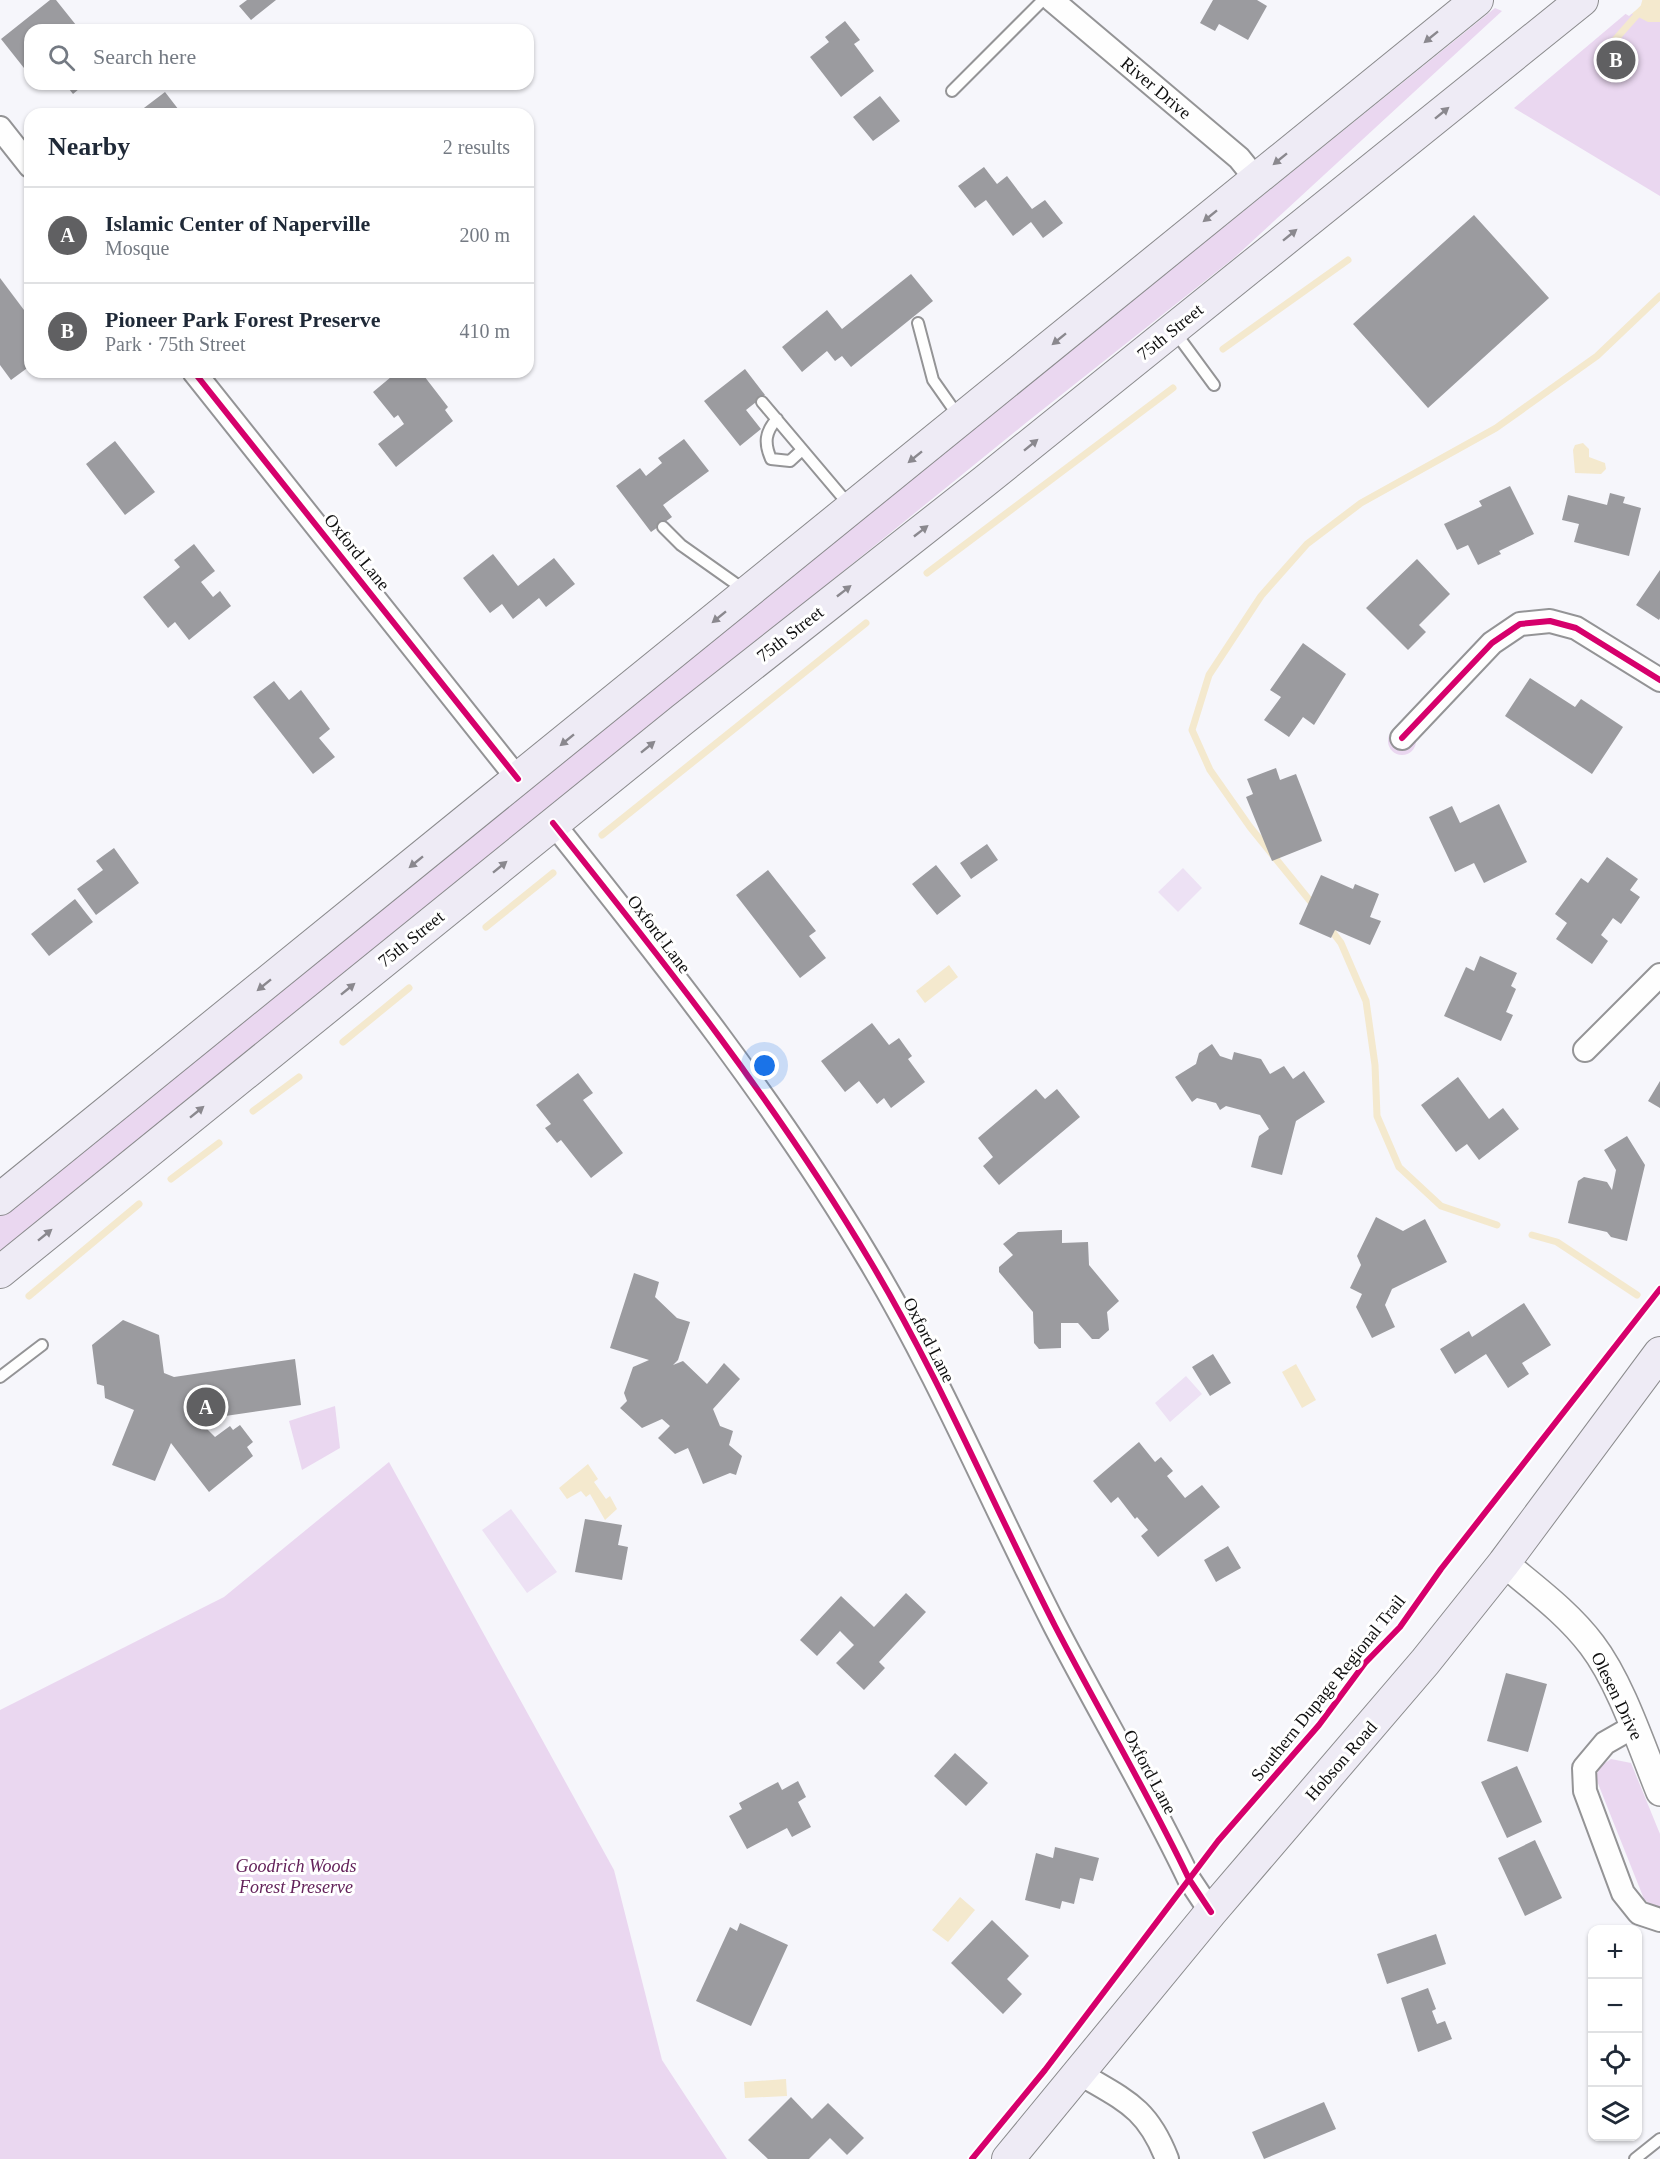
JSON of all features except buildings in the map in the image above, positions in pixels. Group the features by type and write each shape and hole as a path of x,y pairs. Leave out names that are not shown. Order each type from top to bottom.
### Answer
{"main road":[{"path":"0,1199 1477,0"},
{"name":"75th Street","path":"0,1272 553,824 1574,7"},
{"name":"Hobson Road","path":"1008,2159 1211,1912 1369,1729 1504,1563 1660,1353"}],"street":[{"name":"River Drive","path":"1052,0 1239,158 1256,179"},
{"path":"0,128 24,158"},
{"name":"Oxford Lane","path":"199,378 518,779"},
{"path":"1402,738 1492,643 1520,624 1550,621 1576,628 1660,680"},
{"name":"Oxford Lane","path":"553,824 632,921 753,1084 869,1260 924,1358 1055,1626 1189,1878 1211,1912"},
{"path":"1585,1050 1660,975"},
{"name":"Olesen Drive","path":"1504,1563 1569,1619 1593,1646 1608,1670 1660,1792"},
{"path":"1633,1727 1605,1743 1584,1768 1585,1791 1623,1893 1639,1913 1660,1920"},
{"path":"1079,2073 1136,2108 1158,2135 1167,2159"}],"lane":[{"path":"952,91 1043,0"},
{"path":"918,323 933,380 961,420"},
{"path":"1173,330 1214,385"},
{"path":"762,402 852,508"},
{"path":"777,419 768,429 766,447 771,459 790,461 802,450"},
{"path":"663,527 681,545 748,593"},
{"path":"0,1377 42,1344"},
{"path":"1635,2159 1660,2140"}],"green space":[{"path":"1642,0 1660,0 1660,196 1514,108"},
{"path":"1495,8 1502,11 1234,258 1027,422 0,1255 0,1216"},
{"path":"1402,727 1412,731 1416,741 1412,751 1402,755 1392,751 1388,741 1392,731"},
{"path":"335,1406 340,1448 302,1470 289,1421"},
{"name":"Goodrich Woods Forest Preserve","path":"389,1462 614,1870 662,2060 727,2159 0,2159 0,1710 224,1597"},
{"path":"1611,1759 1631,1763 1660,1834 1660,1909 1654,1908 1644,1899 1597,1781 1596,1775 1602,1765"}],"shaded area":[{"path":"1606,0 1660,0 1660,22 1648,22"},
{"path":"1583,443 1589,449 1589,457 1605,463 1606,469 1601,474 1575,473 1573,450 1575,445"},
{"path":"1183,868 1202,888 1178,912 1158,892"},
{"path":"949,965 958,977 925,1003 916,991"},
{"path":"1296,1364 1316,1400 1302,1408 1282,1372"},
{"path":"1186,1376 1202,1394 1170,1422 1155,1403"},
{"path":"588,1464 598,1479 594,1482 606,1499 610,1496 617,1509 605,1520 590,1494 586,1497 581,1491 567,1499 559,1488"},
{"path":"511,1509 557,1572 527,1593 482,1530"},
{"path":"960,1897 975,1910 948,1942 932,1930"},
{"path":"786,2079 787,2096 745,2098 744,2082"}],"pier":[{"path":"1603,0 1648,0 1629,16"}],"waterway":[{"path":"1605,51 1644,7 1646,0"},
{"path":"1223,349 1348,260"},
{"path":"1315,907 1250,827 1210,770 1192,730 1209,675 1261,596 1307,544 1361,503 1496,428 1597,356 1660,296"},
{"path":"927,573 1173,388"},
{"path":"602,835 866,623"},
{"path":"486,927 553,873"},
{"path":"1328,926 1341,943 1366,1001 1375,1065 1377,1116 1399,1167 1441,1206 1497,1225"},
{"path":"343,1042 409,988"},
{"path":"253,1111 299,1077"},
{"path":"171,1179 219,1143"},
{"path":"29,1296 139,1204"},
{"path":"1532,1235 1557,1242 1637,1295"}],"cycle path":[{"path":"199,378 518,779"},
{"path":"1402,738 1492,643 1520,624 1550,621 1576,628 1660,680"},
{"path":"553,823 719,1036 835,1203 920,1350 1055,1626 1189,1879 1211,1912"},
{"name":"Southern Dupage Regional Trail","path":"972,2159 1045,2070 1218,1841 1319,1725 1365,1663 1400,1627 1441,1569 1660,1289"}],"place":[{"name":"Pioneer Park Forest Preserve","path":"1616,60"},
{"name":"Islamic Center of Naperville","path":"206,1407"}]}
